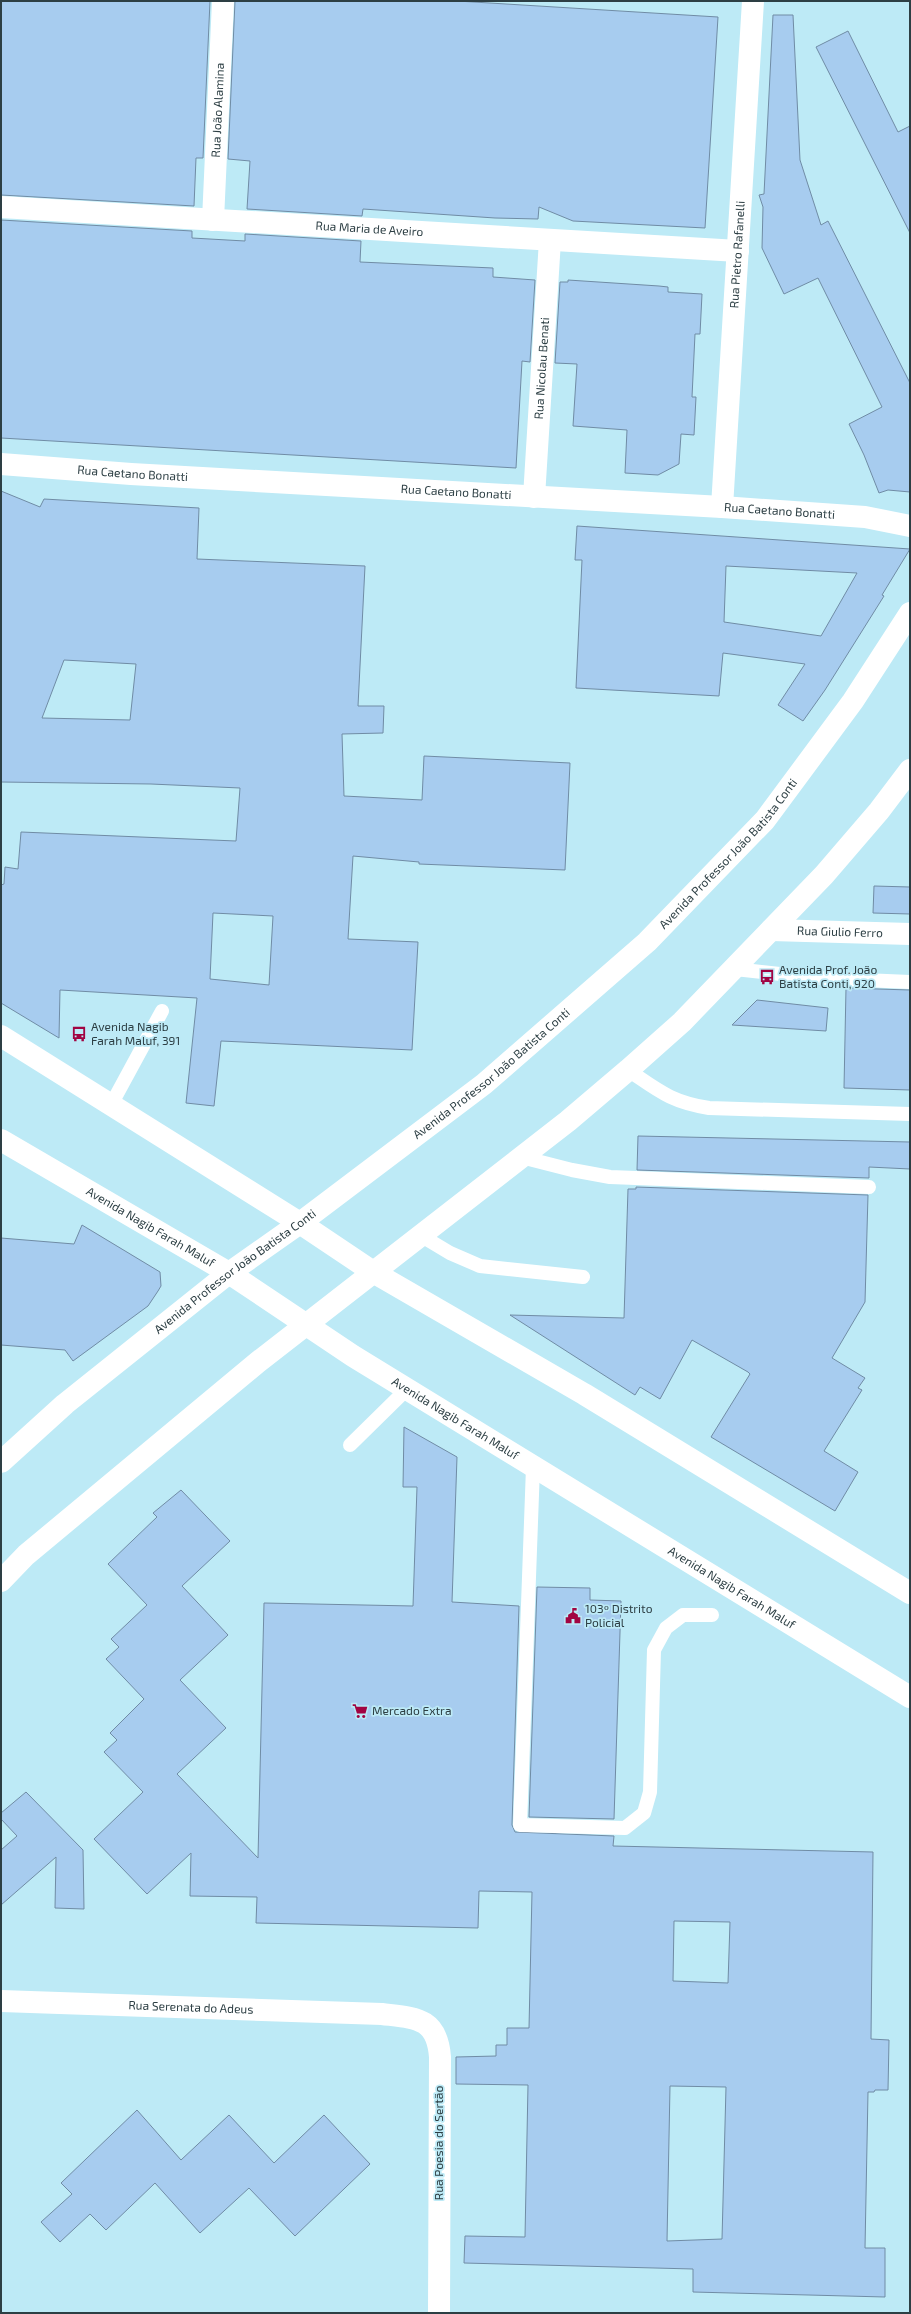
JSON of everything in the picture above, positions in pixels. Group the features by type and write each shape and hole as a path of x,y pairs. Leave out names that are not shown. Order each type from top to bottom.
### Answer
{"main road":[{"name":"Rua João Alamina","path":"213,220 223,1"},
{"name":"Rua Pietro Rafanelli","path":"722,507 753,1"},
{"name":"Rua Maria de Aveiro","path":"1,207 738,251"},
{"name":"Rua Nicolau Benati","path":"534,497 550,240"},
{"name":"Rua Caetano Bonatti","path":"1,464 131,474 722,507 865,517 910,526"},
{"name":"Avenida Professor João Batista Conti","path":"1,1462 65,1404 229,1273 300,1223 484,1084 647,942 765,820 853,701 910,613"},
{"path":"1,1581 26,1555 258,1362 568,1121 682,1022 735,969 824,875 879,811 910,770"},
{"name":"Rua Giulio Ferro","path":"771,930 910,934"},
{"path":"1,1036 300,1223 373,1272 584,1394 910,1593"},
{"name":"Avenida Nagib Farah Maluf","path":"1,1140 229,1273 305,1325 407,1389 910,1697"},
{"path":"1,1557 26,1555"},
{"name":"Rua Serenata do Adeus","path":"1,2001 382,2014"},
{"name":"Rua Poesia do Sertão","path":"382,2014 412,2018 426,2023 438,2042 439,2313"}],"lane":[{"path":"735,969 810,978 910,982"},
{"path":"111,1105 162,1011"},
{"path":"628,1070 667,1096 683,1104 703,1107 910,1114"},
{"path":"521,1157 572,1170 610,1177 869,1187"},
{"path":"420,1235 450,1253 480,1266 583,1277"},
{"path":"350,1445 407,1389"},
{"path":"533,1467 520,1825 625,1828 644,1813 650,1792 654,1650 666,1628 683,1616 712,1615"}],"building":[{"path":"1,1 210,1 203,158 196,158 194,206 1,195"},
{"path":"235,1 457,1 718,17 705,228 573,221 539,207 538,219 495,218 363,209 362,216 247,209 250,161 228,159"},
{"path":"773,15 793,15 800,160 821,225 828,221 910,383 910,492 888,490 879,493 864,455 849,424 882,407 818,278 784,294 762,248 763,207 759,195 764,194"},
{"path":"848,31 898,132 910,126 910,233 816,47"},
{"path":"1,220 192,231 192,238 245,241 245,234 361,241 360,262 493,268 493,277 535,280 530,362 522,361 516,468 1,438"},
{"path":"568,280 659,286 668,287 668,292 702,294 700,334 695,334 692,397 696,397 694,435 681,434 679,464 658,475 625,473 627,430 573,426 577,364 555,363 560,282 568,282"},
{"path":"1,491 40,507 44,499 199,508 197,559 365,566 358,706 384,706 383,733 342,734 344,796 422,800 424,756 570,763 565,870 419,864 419,862 353,856 348,939 418,942 412,1050 221,1041 214,1106 186,1103 197,998 60,990 59,1038 1,1003 1,885 4,884 5,867 18,869 21,832 236,841 240,788 151,784 1,782","holes":["64,660 136,664 130,720 42,718","213,913 273,916 269,985 210,979"]},
{"path":"577,526 910,549 882,595 884,596 825,690 803,721 778,705 805,664 723,653 719,696 576,688 582,560 575,560","holes":["726,566 857,573 821,636 724,622"]},
{"path":"874,886 910,887 910,914 873,913"},
{"path":"846,988 910,990 910,1090 844,1088"},
{"path":"757,1000 828,1008 826,1031 732,1025"},
{"path":"638,1136 910,1142 910,1169 869,1167 869,1178 637,1170"},
{"path":"636,1187 868,1195 865,1302 832,1358 865,1378 858,1388 862,1390 824,1451 858,1472 835,1511 711,1437 750,1374 748,1372 692,1340 660,1399 640,1387 635,1395 510,1315 624,1318 628,1189 636,1189"},
{"path":"82,1225 160,1272 161,1286 148,1306 73,1361 65,1350 1,1345 1,1238 74,1244"},
{"path":"404,1427 457,1457 452,1602 519,1606 512,1825 515,1832 614,1836 613,1846 873,1852 871,2039 889,2040 888,2090 875,2090 874,2092 868,2092 865,2248 885,2248 885,2297 693,2292 693,2269 464,2263 465,2236 525,2237 528,2085 456,2084 456,2057 496,2056 496,2045 507,2045 507,2028 529,2028 532,1892 479,1891 478,1928 256,1923 257,1897 190,1896 191,1853 147,1894 94,1839 143,1792 104,1752 117,1740 110,1733 144,1699 106,1659 119,1647 111,1639 147,1605 108,1564 157,1517 153,1513 181,1490 230,1541 182,1586 228,1635 180,1680 226,1728 177,1774 258,1858 264,1603 413,1606 417,1487 403,1487","holes":["674,1921 730,1922 728,1983 673,1981","670,2086 726,2087 722,2239 667,2241"]},
{"path":"537,1587 590,1588 590,1600 621,1601 614,1819 529,1817"},
{"path":"26,1792 83,1850 84,1909 55,1908 56,1857 1,1905 1,1850 17,1836 1,1819 1,1813"},
{"path":"137,2110 181,2160 229,2115 274,2163 324,2115 370,2164 295,2236 249,2188 200,2233 155,2183 106,2230 90,2214 60,2242 41,2222 72,2194 61,2183"}],"place":[{"name":"Avenida Prof. João Batista Conti, 920","path":"767,977"},
{"name":"Avenida Nagib Farah Maluf, 391","path":"79,1034"},
{"name":"103º Distrito Policial","path":"573,1616"},
{"name":"Mercado Extra","path":"360,1711"}]}
